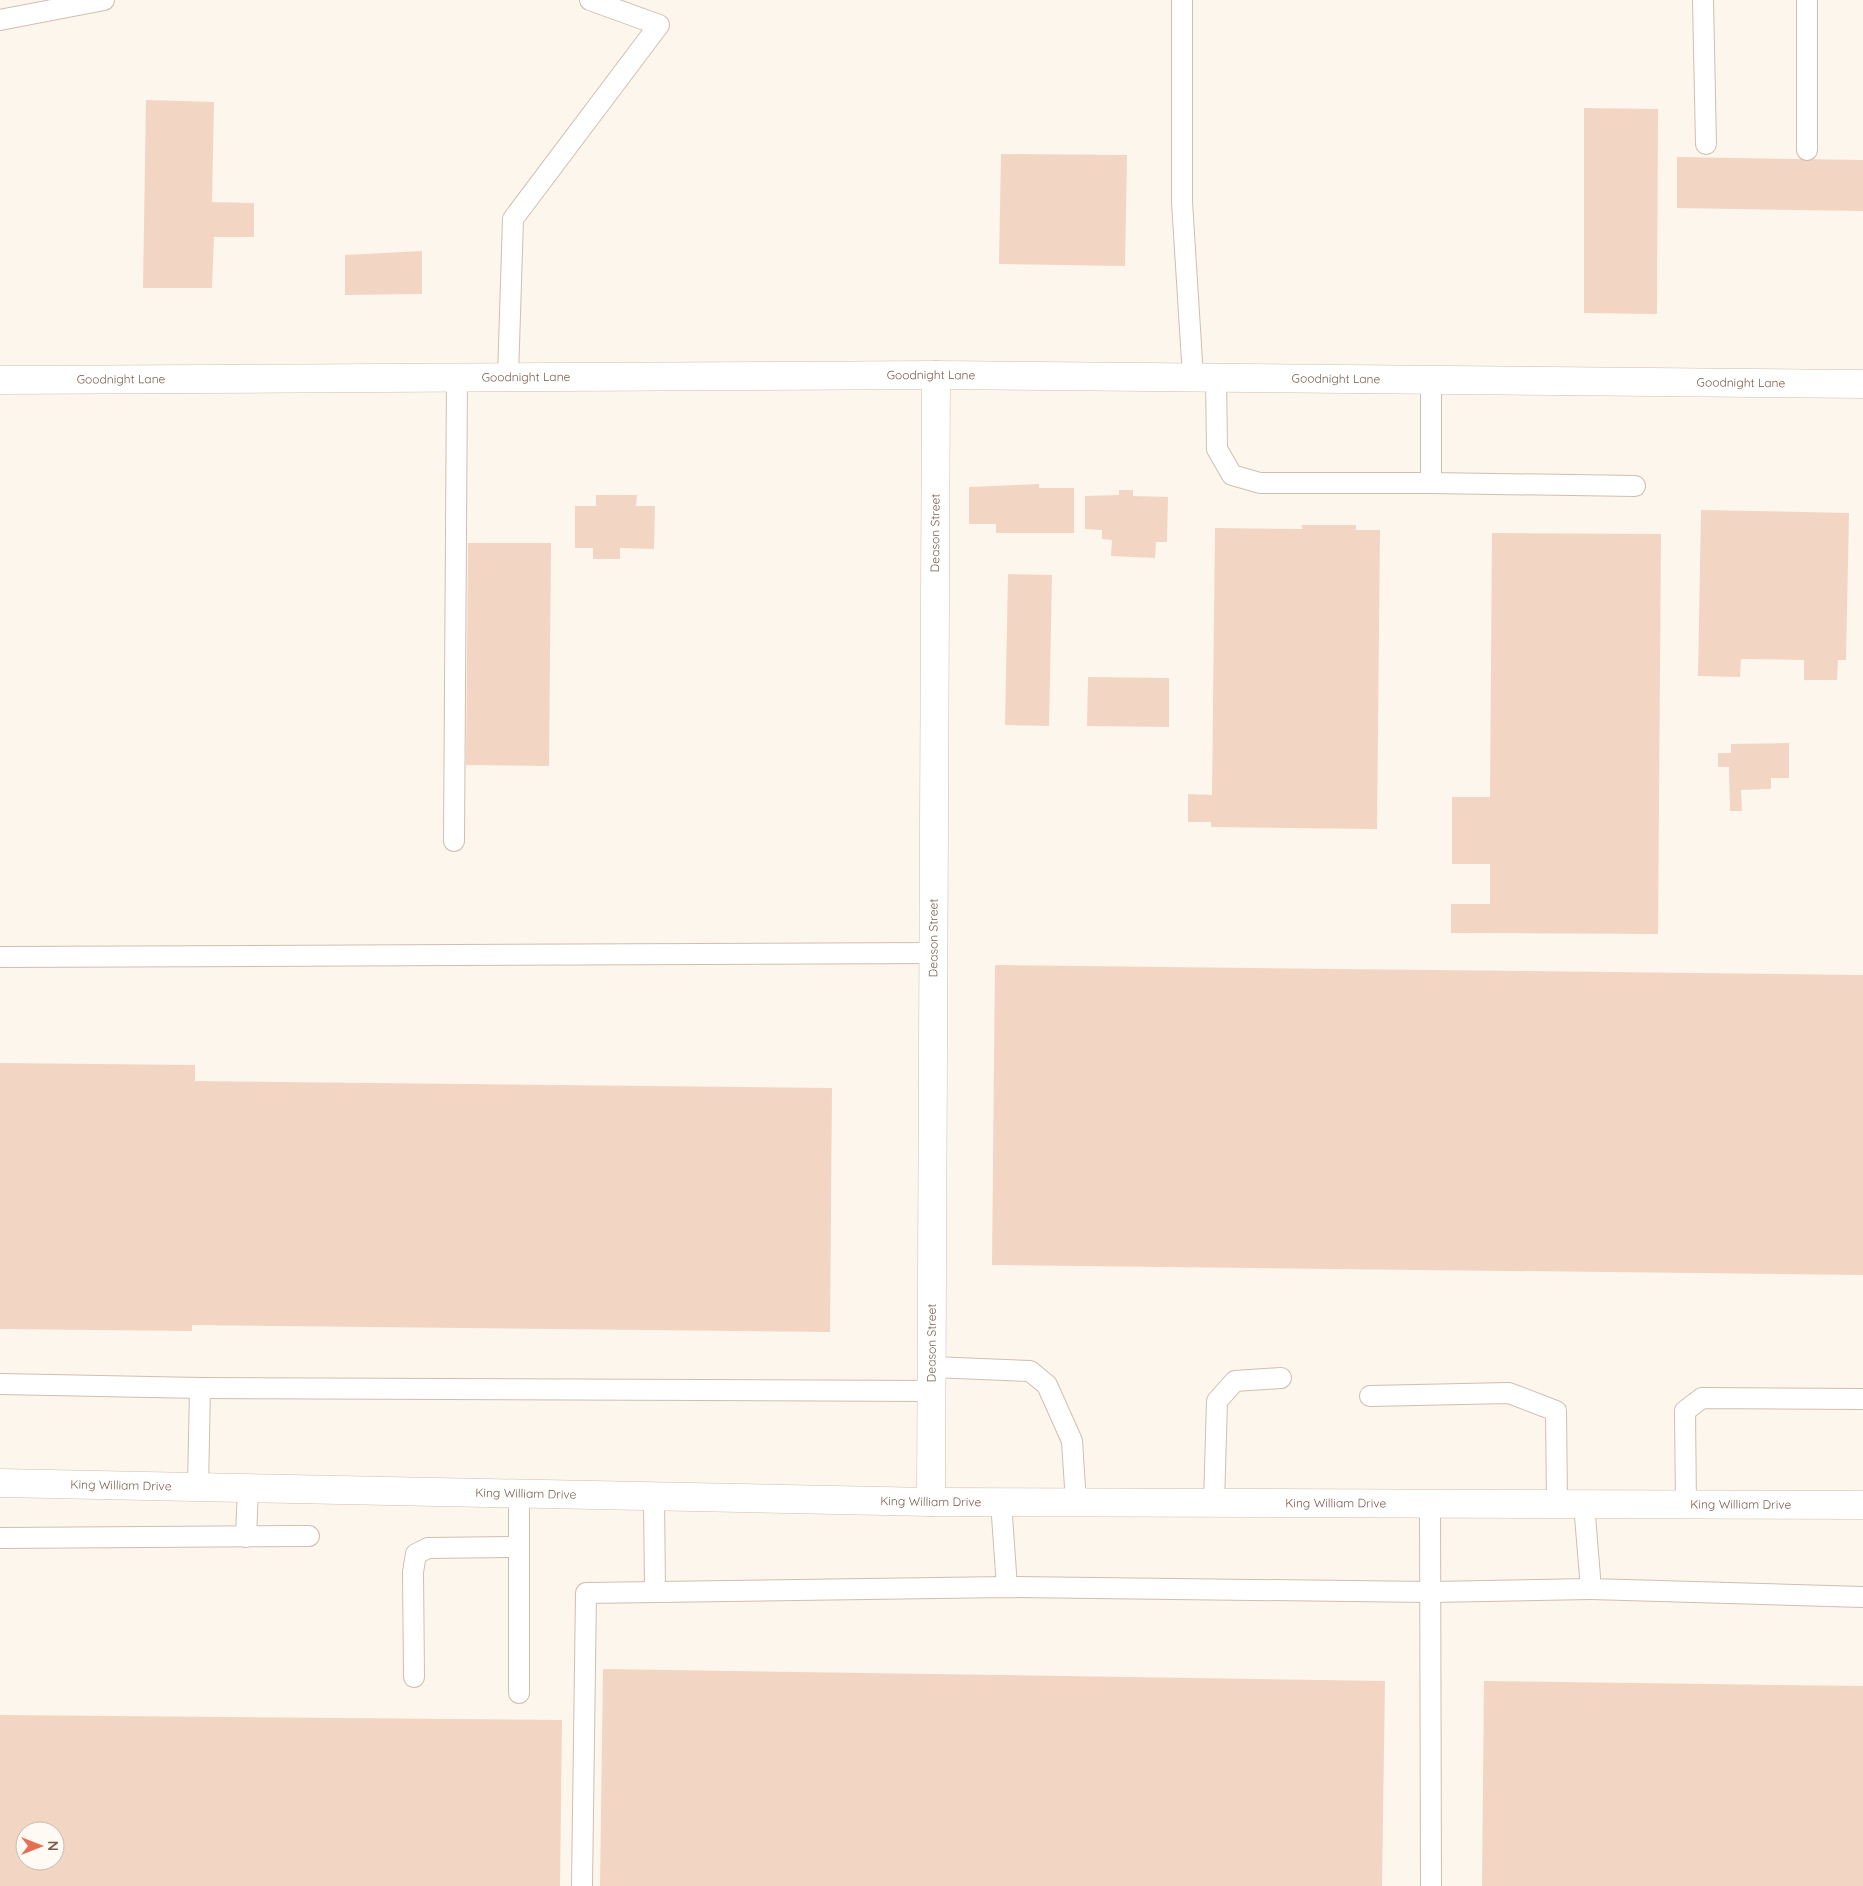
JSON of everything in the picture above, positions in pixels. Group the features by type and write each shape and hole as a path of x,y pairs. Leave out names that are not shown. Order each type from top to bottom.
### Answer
{"street":[{"name":"Goodnight Lane","path":"0,380 936,375 1863,384"},
{"name":"Deason Street","path":"931,1502 936,375"},
{"name":"King William Drive","path":"0,1483 931,1502 1863,1505"}],"lane":[{"path":"0,20 104,0"},
{"path":"508,378 513,220 659,24 590,0"},
{"path":"1182,0 1182,202 1205,378 1217,449 1232,475 1260,483 1635,486"},
{"path":"1703,0 1706,144"},
{"path":"1807,0 1807,150"},
{"path":"454,841 457,378"},
{"path":"1431,483 1432,380"},
{"path":"0,957 934,953"},
{"path":"0,1384 200,1388 932,1379 1030,1371 1047,1384 1072,1441 1076,1502"},
{"path":"1214,1502 1217,1401 1235,1380 1282,1378"},
{"path":"198,1487 200,1388"},
{"path":"1370,1396 1509,1393 1556,1411 1557,1504"},
{"path":"1686,1504 1685,1411 1702,1398 1863,1399"},
{"path":"246,1537 248,1488"},
{"path":"520,1493 520,1693"},
{"path":"654,1496 655,1592"},
{"path":"1001,1502 1007,1587"},
{"path":"1430,1504 1431,1886"},
{"path":"1584,1504 1591,1589"},
{"path":"0,1538 309,1536"},
{"path":"414,1677 413,1572 416,1554 428,1548 520,1547"},
{"path":"582,1886 586,1593 1007,1587 1430,1592 1591,1589 1863,1598"}],"building":[{"path":"146,100 214,102 212,202 254,203 254,237 214,237 212,288 143,288"},
{"path":"1584,108 1658,109 1657,314 1584,313"},
{"path":"1001,154 1127,155 1125,266 999,264"},
{"path":"1677,157 1863,160 1863,211 1677,208"},
{"path":"422,251 422,294 345,295 345,255"},
{"path":"1039,484 1039,488 1074,488 1074,533 996,533 996,524 969,524 969,487"},
{"path":"1119,490 1133,490 1133,496 1168,497 1167,542 1156,542 1155,558 1111,556 1112,540 1102,539 1102,530 1085,529 1085,496 1119,495"},
{"path":"596,495 637,495 636,506 655,506 654,549 620,548 620,559 593,559 593,548 575,548 575,506 596,506"},
{"path":"1701,510 1849,513 1846,660 1838,660 1837,680 1804,680 1804,660 1741,659 1740,677 1698,676"},
{"path":"1302,525 1356,525 1356,530 1380,530 1377,829 1211,827 1211,822 1188,822 1188,794 1212,795 1215,528 1302,529"},
{"path":"1492,533 1661,534 1658,934 1451,933 1451,904 1490,904 1490,864 1452,864 1452,797 1490,797"},
{"path":"468,543 551,543 549,766 466,765"},
{"path":"1008,574 1052,575 1049,726 1005,725"},
{"path":"1088,677 1169,678 1169,727 1087,726"},
{"path":"1789,743 1789,778 1771,778 1771,789 1741,790 1742,811 1730,811 1729,767 1718,767 1718,753 1731,753 1731,744"},
{"path":"995,965 1863,975 1863,1275 992,1265"},
{"path":"0,1063 195,1065 195,1081 832,1088 830,1332 192,1325 192,1331 0,1329"},
{"path":"603,1669 1385,1681 1382,1886 600,1886"},
{"path":"1484,1681 1863,1686 1863,1886 1482,1886"},
{"path":"0,1715 562,1720 560,1886 0,1886"}]}
